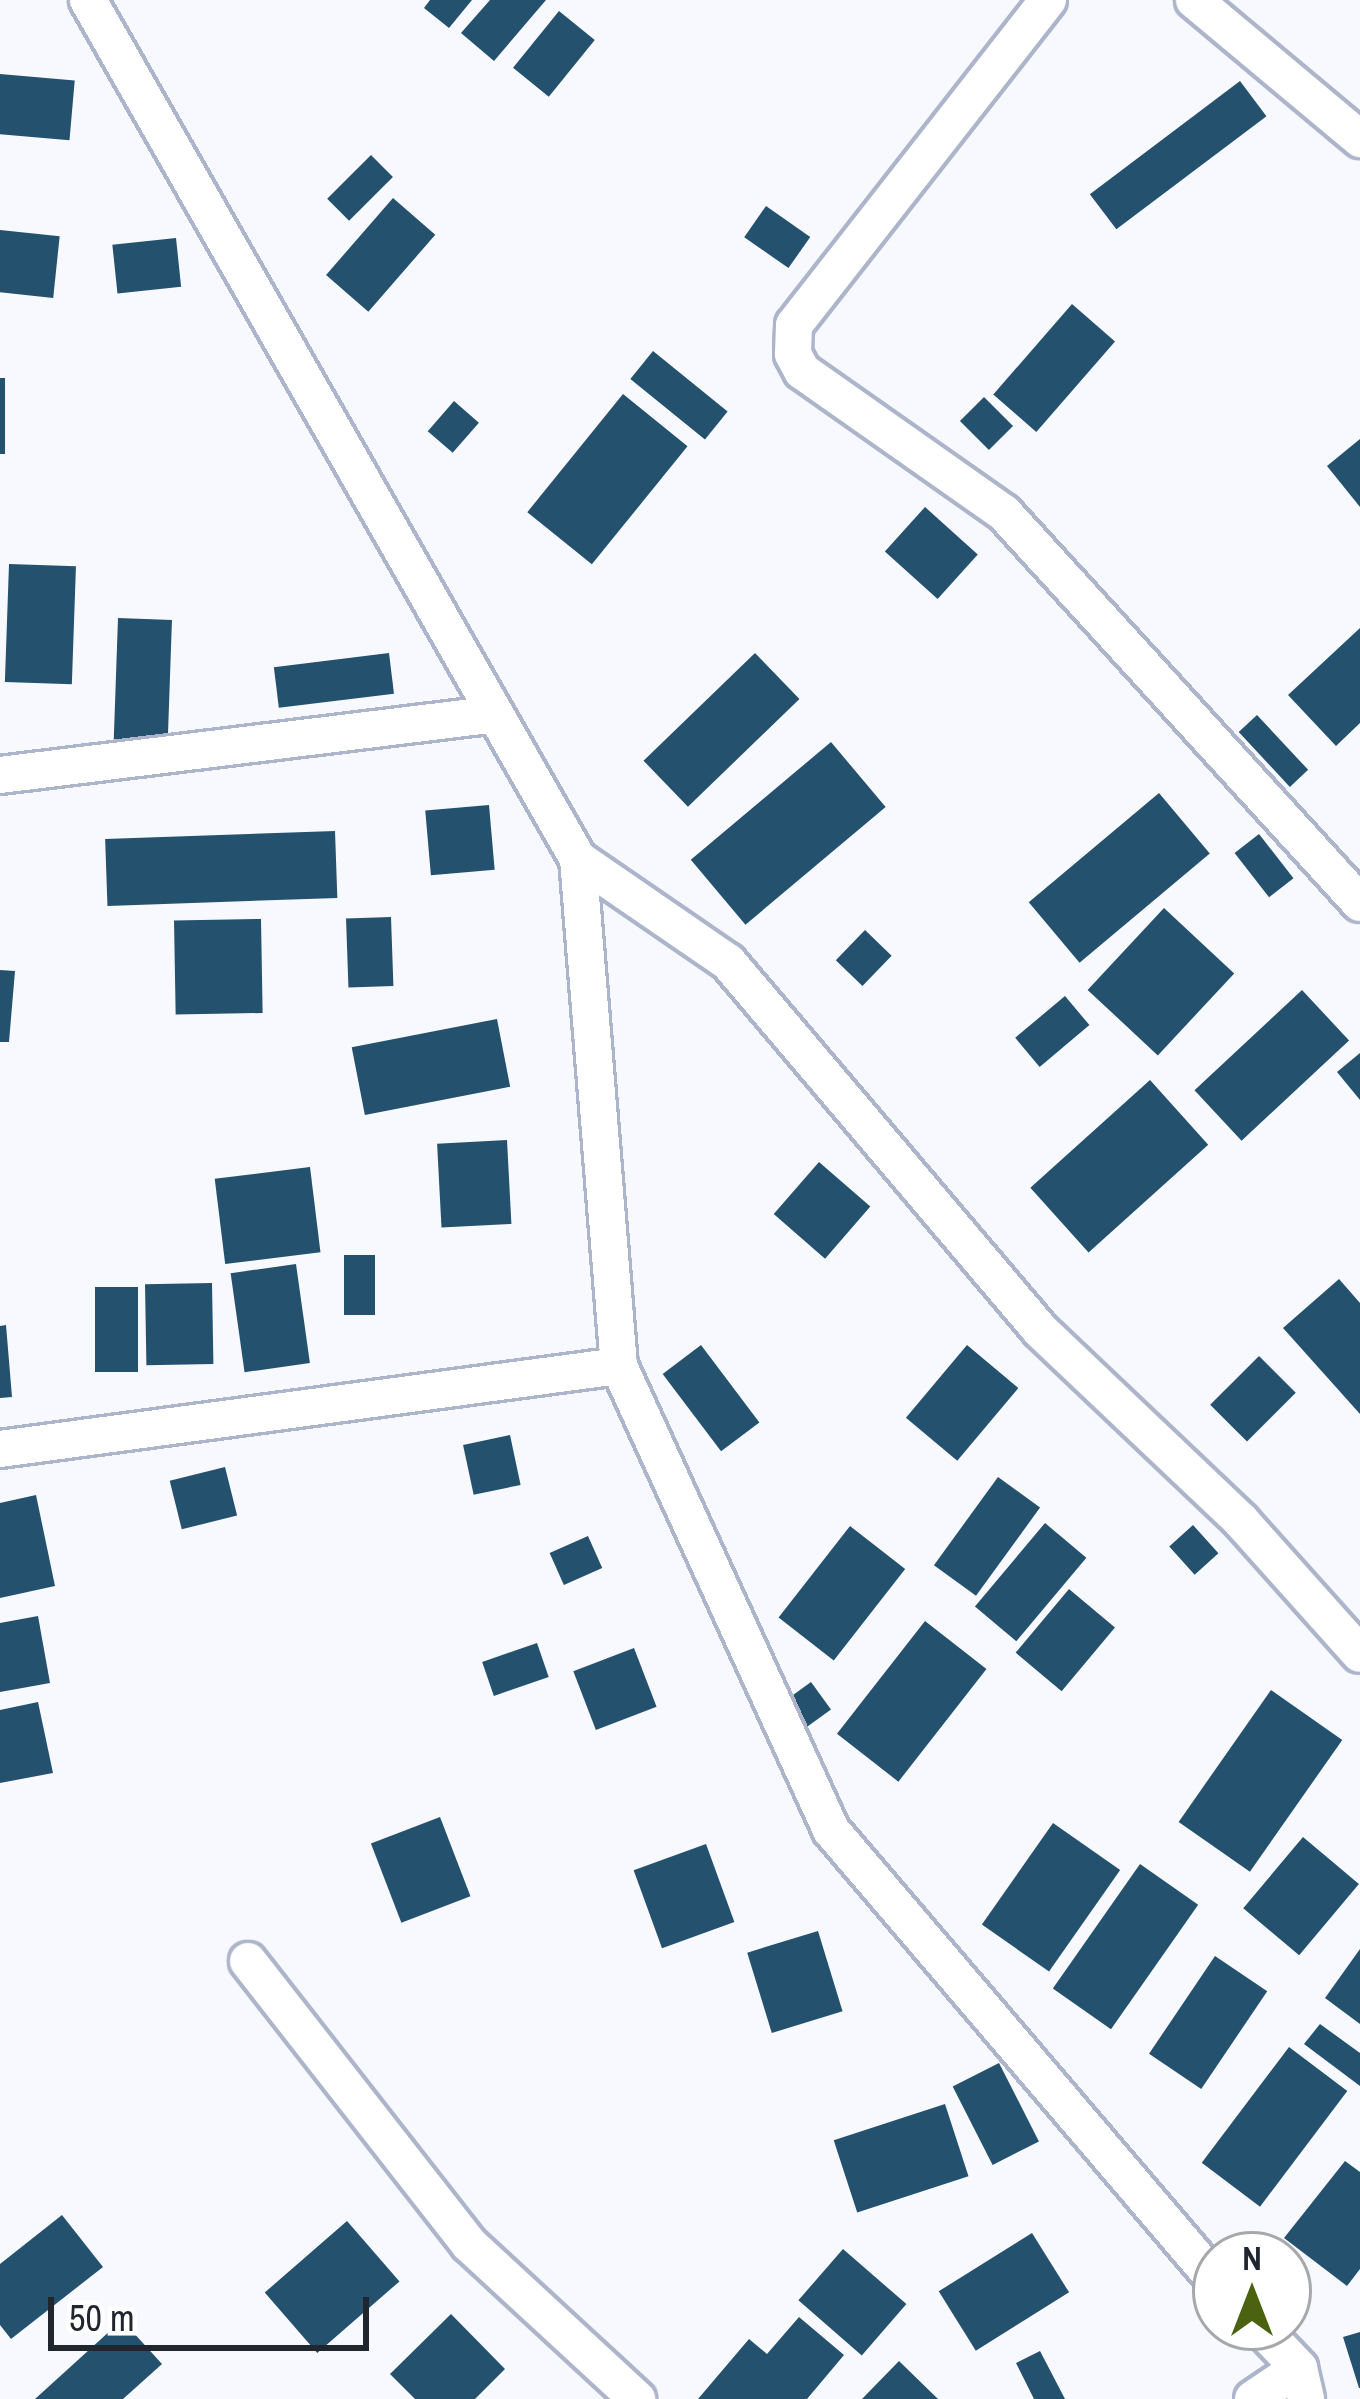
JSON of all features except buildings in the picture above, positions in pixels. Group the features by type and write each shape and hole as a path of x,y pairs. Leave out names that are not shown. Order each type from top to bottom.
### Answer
{"street":[{"path":"88,0 227,229 490,715 578,859 728,962 1040,1330 1241,1521 1360,1654"},
{"path":"1048,0 794,325 793,354 802,371 1004,513 1360,903"},
{"path":"1193,0 1360,139"},
{"path":"0,776 490,715"},
{"path":"578,859 619,1366 831,1830 1192,2254"},
{"path":"0,1449 619,1366"},
{"path":"248,1961 469,2244 637,2399"},
{"path":"1252,2399 1303,2384 1278,2351"}]}
